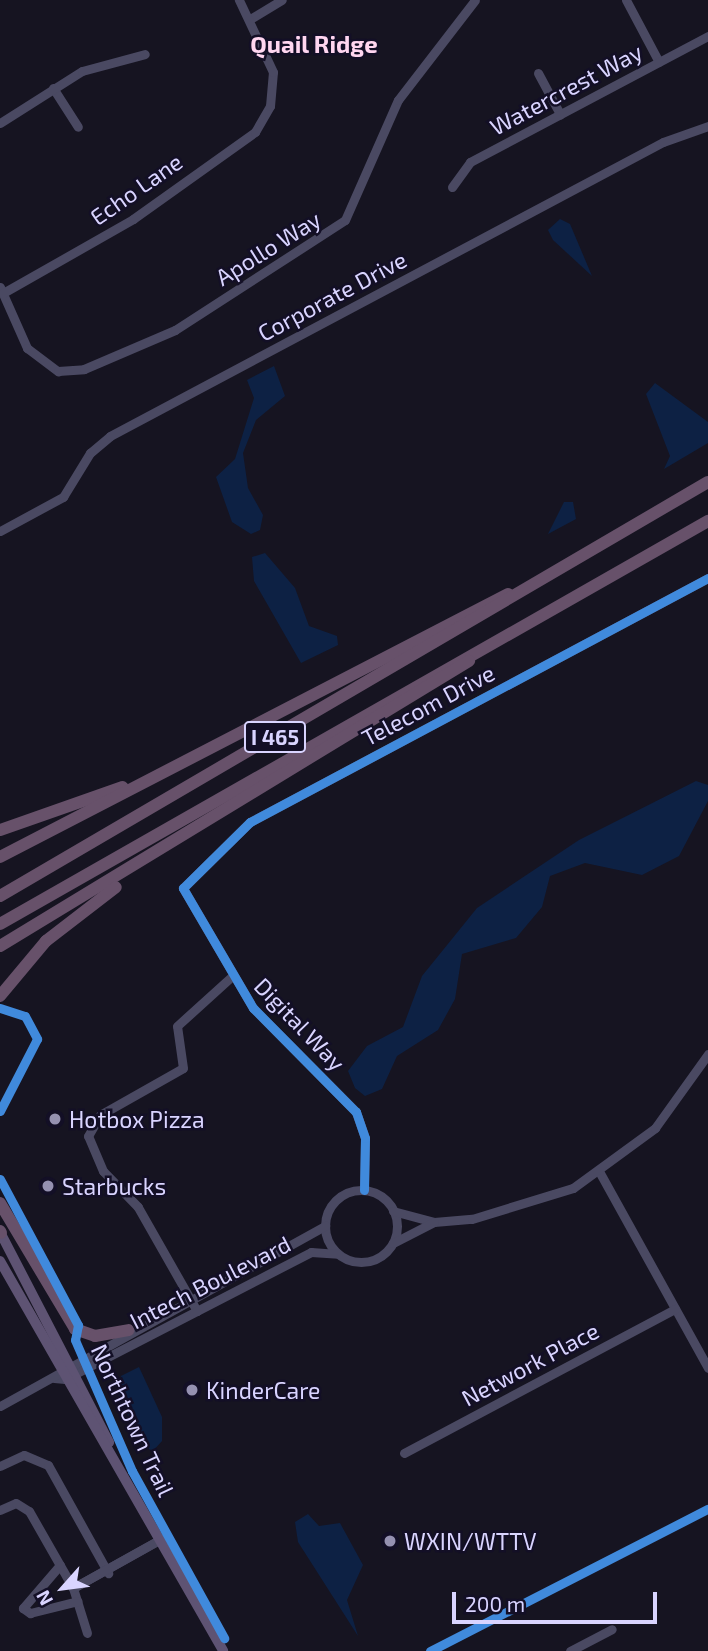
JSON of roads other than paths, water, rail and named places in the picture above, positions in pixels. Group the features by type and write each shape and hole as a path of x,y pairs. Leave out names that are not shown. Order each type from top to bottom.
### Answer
{"highway":[{"name":"I 465","path":"0,895 708,482"},
{"name":"I 465","path":"0,924 708,521"},
{"path":"0,857 163,771 534,583"},
{"path":"0,946 188,837 448,678 483,649"},
{"path":"0,830 163,771"},
{"path":"0,996 61,927 188,837"},
{"path":"0,1203 75,1329 95,1336 128,1330"}],"main road":[{"path":"0,1232 74,1368 114,1455 223,1651"},
{"path":"0,1261 60,1375 114,1455"}],"street":[{"path":"239,0 250,19 282,0"},
{"name":"Apollo Way","path":"2,290 27,348 52,369 84,369 166,335 340,226 360,198 398,100 475,0"},
{"path":"626,0 659,62"},
{"name":"Echo Lane","path":"2,290 125,224 252,135 268,113 274,84 250,19"},
{"name":"Watercrest Way","path":"452,187 470,162 708,36"},
{"path":"0,123 53,88 96,65 145,54"},
{"path":"537,72 560,114"},
{"path":"53,88 78,127"},
{"name":"Corporate Drive","path":"0,531 62,497 92,450 110,436 663,142 708,126"},
{"name":"Telecom Drive","path":"184,888 250,822 708,578"},
{"name":"Digital Way","path":"184,888 231,977 253,1008 356,1112 366,1151 364,1191"},
{"path":"197,1311 138,1207 103,1171 88,1133 100,1115 183,1068 177,1026 231,977"},
{"path":"434,1222 393,1211 364,1191 337,1199 325,1226 338,1254 367,1262 393,1243 434,1222 528,1207 600,1173 664,1119 708,1054"},
{"path":"600,1173 708,1368"},
{"path":"393,1211 393,1243"},
{"name":"Intech Boulevard","path":"74,1368 128,1330 325,1226"},
{"name":"Intech Boulevard","path":"0,1406 197,1311 311,1252 338,1254"},
{"name":"Network Place","path":"404,1452 675,1310"},
{"path":"0,1466 24,1455 48,1465 106,1570"},
{"path":"0,1510 26,1506 73,1588 87,1633"},
{"path":"73,1588 161,1539"},
{"path":"60,1564 23,1608 30,1613 78,1601"},
{"path":"570,1651 612,1629"}],"water":[{"path":"560,219 570,224 592,276 553,240 548,230"},
{"path":"274,366 285,396 256,420 243,453 248,488 263,515 260,530 251,534 232,522 216,477 235,459 254,398 247,380"},
{"path":"655,383 708,422 708,443 664,469 670,456 646,394"},
{"path":"564,502 573,502 576,519 548,534"},
{"path":"265,553 295,588 309,626 337,636 338,645 301,663 254,581 252,557"},
{"path":"696,781 708,785 708,801 679,856 642,875 585,863 550,876 542,907 516,938 462,954 455,999 438,1030 397,1056 382,1089 365,1096 355,1088 348,1071 367,1046 403,1027 422,976 477,908 579,840"},
{"path":"139,1367 162,1417 162,1441 153,1451 143,1446 117,1392 121,1376"},
{"path":"308,1514 319,1526 340,1523 363,1565 347,1600 358,1636 298,1542 295,1522"}],"place":[{"name":"Hotbox Pizza","path":"55,1119"},
{"name":"Starbucks","path":"48,1186"},
{"name":"KinderCare","path":"192,1390"},
{"name":"WXIN/WTTV","path":"390,1541"}],"district":[{"name":"Quail Ridge","path":"314,44"}]}
